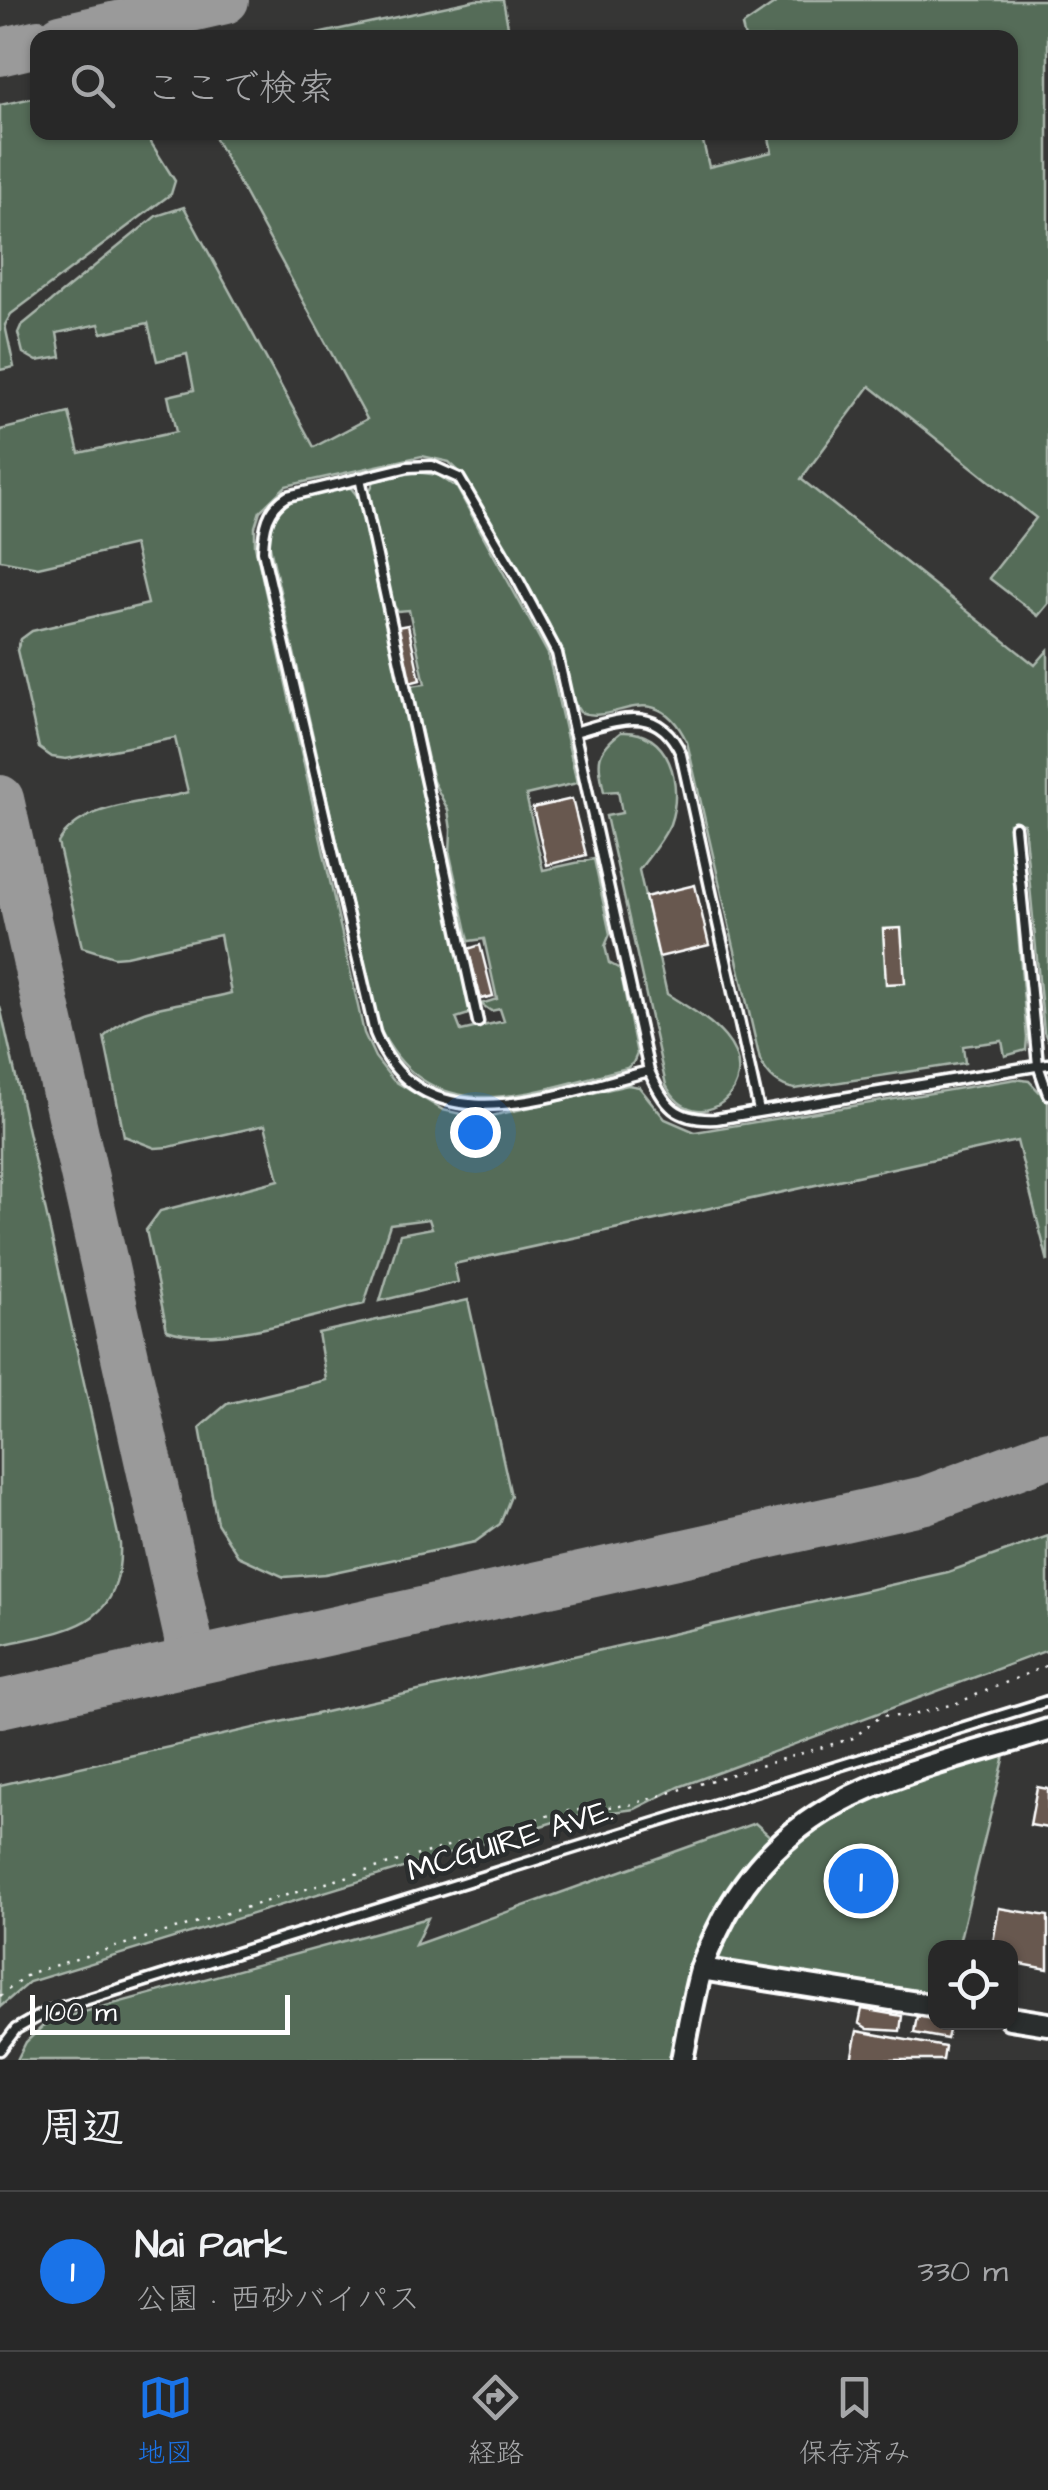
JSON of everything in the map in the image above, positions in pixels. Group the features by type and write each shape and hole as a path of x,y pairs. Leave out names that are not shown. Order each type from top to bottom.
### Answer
{"street":[{"path":"682,2060 702,1969 725,1917 760,1861 822,1809 860,1790 1048,1730"},
{"path":"702,1969 928,2005"},
{"path":"1018,2019 1048,2024"}],"lane":[{"path":"649,1071 514,1104 470,1107 424,1091 407,1080 382,1052 374,1034 264,552 264,530 277,502 408,467 432,466 459,478 557,653 649,1071 660,1096 675,1111 692,1120 1043,1064"},
{"path":"360,478 478,1022"},
{"path":"574,732 626,718 654,721 672,734 681,754 759,1111"},
{"path":"1015,828 1048,1094"},
{"name":"MCGUIRE AVE.","path":"0,2050 16,2029 46,2012 1048,1701"}],"path":[{"path":"0,1996 30,1974 560,1812 629,1805 834,1744 853,1738 882,1715 906,1716 957,1703 1048,1665"}],"green space":[{"path":"476,0 503,0 509,30 336,30"},
{"path":"780,0 1048,0 1048,604 1038,616 989,578 1036,518 870,386 801,479 1035,665 1048,650 1048,1041 1024,824 1009,823 1026,1050 1005,1056 1002,1041 963,1046 965,1063 795,1089 769,1075 760,1060 687,742 675,722 662,711 648,707 593,715 580,712 549,624 463,475 449,462 422,456 286,486 260,511 255,527 255,545 364,1033 375,1057 393,1080 443,1110 487,1117 628,1085 639,1087 665,1119 695,1132 1016,1079 1029,1081 1048,1101 1048,1262 1017,1141 454,1264 458,1282 380,1301 400,1234 432,1228 429,1219 390,1224 364,1304 237,1333 187,1335 167,1330 146,1230 160,1211 279,1180 265,1125 169,1147 155,1148 124,1136 104,1037 118,1025 148,1011 231,993 220,935 126,956 114,957 82,947 58,843 69,829 99,812 188,792 175,738 66,759 52,757 39,748 17,650 21,639 32,631 148,604 134,545 38,567 0,560 0,430 69,413 79,453 176,432 168,396 194,390 187,354 157,361 148,323 102,333 99,324 57,333 61,357 37,361 23,353 18,333 21,326 156,216 184,207 314,447 367,419 216,140 703,140 709,167 772,152 769,140 1018,140 1018,30 743,30 742,26"},
{"path":"30,99 30,140 149,140 175,181 171,194 11,314 5,325 14,367 0,370 0,105"},
{"path":"416,472 438,475 457,488 548,654 577,783 526,795 543,870 594,859 610,934 605,946 609,963 620,969 637,1054 627,1068 523,1094 457,1094 427,1083 401,1061 379,1027 268,538 279,512 296,499 345,488 351,488 358,497 471,1008 469,1014 456,1018 461,1031 504,1021 500,1009 491,1011 481,1004 497,999 484,939 469,941 450,855 448,810 433,781 411,686 425,684 409,610 398,611 392,604 368,495 374,481"},
{"path":"621,732 638,733 651,740 662,750 674,777 670,824 639,870 667,994 712,1025 736,1056 738,1074 733,1090 723,1102 709,1109 694,1109 679,1102 666,1085 606,816 622,813 618,791 604,792 600,772 602,752"},
{"path":"0,1006 120,1544 112,1594 101,1609 68,1629 0,1645"},
{"path":"468,1300 511,1496 500,1524 475,1542 325,1574 284,1577 238,1556 217,1523 200,1427 227,1404 326,1380 318,1333"},
{"path":"1048,1536 1048,1650 679,1787 635,1809 567,1818 29,1982 0,2007 0,1785 948,1572"},
{"path":"1008,1743 960,1940 928,1940 928,2005 701,1969 734,1900 823,1809"},
{"path":"755,1823 772,1838 735,1878 701,1940 673,2060 17,2060 26,2042 47,2022 428,1918 415,1945"}],"building":[{"path":"408,625 420,680 409,683 397,627"},
{"path":"572,799 586,855 547,865 533,808"},
{"path":"695,885 709,945 659,957 645,897"},
{"path":"901,928 905,983 886,984 883,929"},
{"path":"480,945 493,996 481,999 468,949"},
{"path":"1037,1787 1048,1789 1048,1828 1030,1825"},
{"path":"999,1908 1048,1916 1048,1969 1018,1963 1018,1940 993,1940"},
{"path":"862,2009 902,2016 900,2031 868,2029 859,2023"},
{"path":"917,2016 928,2018 928,2030 949,2030 947,2039 914,2033"},
{"path":"857,2031 945,2047 943,2060 851,2060"}],"taxiway":[{"path":"96,30 225,0"},
{"path":"0,52 30,45"},
{"path":"0,799 193,1660"},
{"path":"0,1704 925,1500 1048,1454"}],"place":[{"name":"Nai Park","path":"861,1881"}]}
